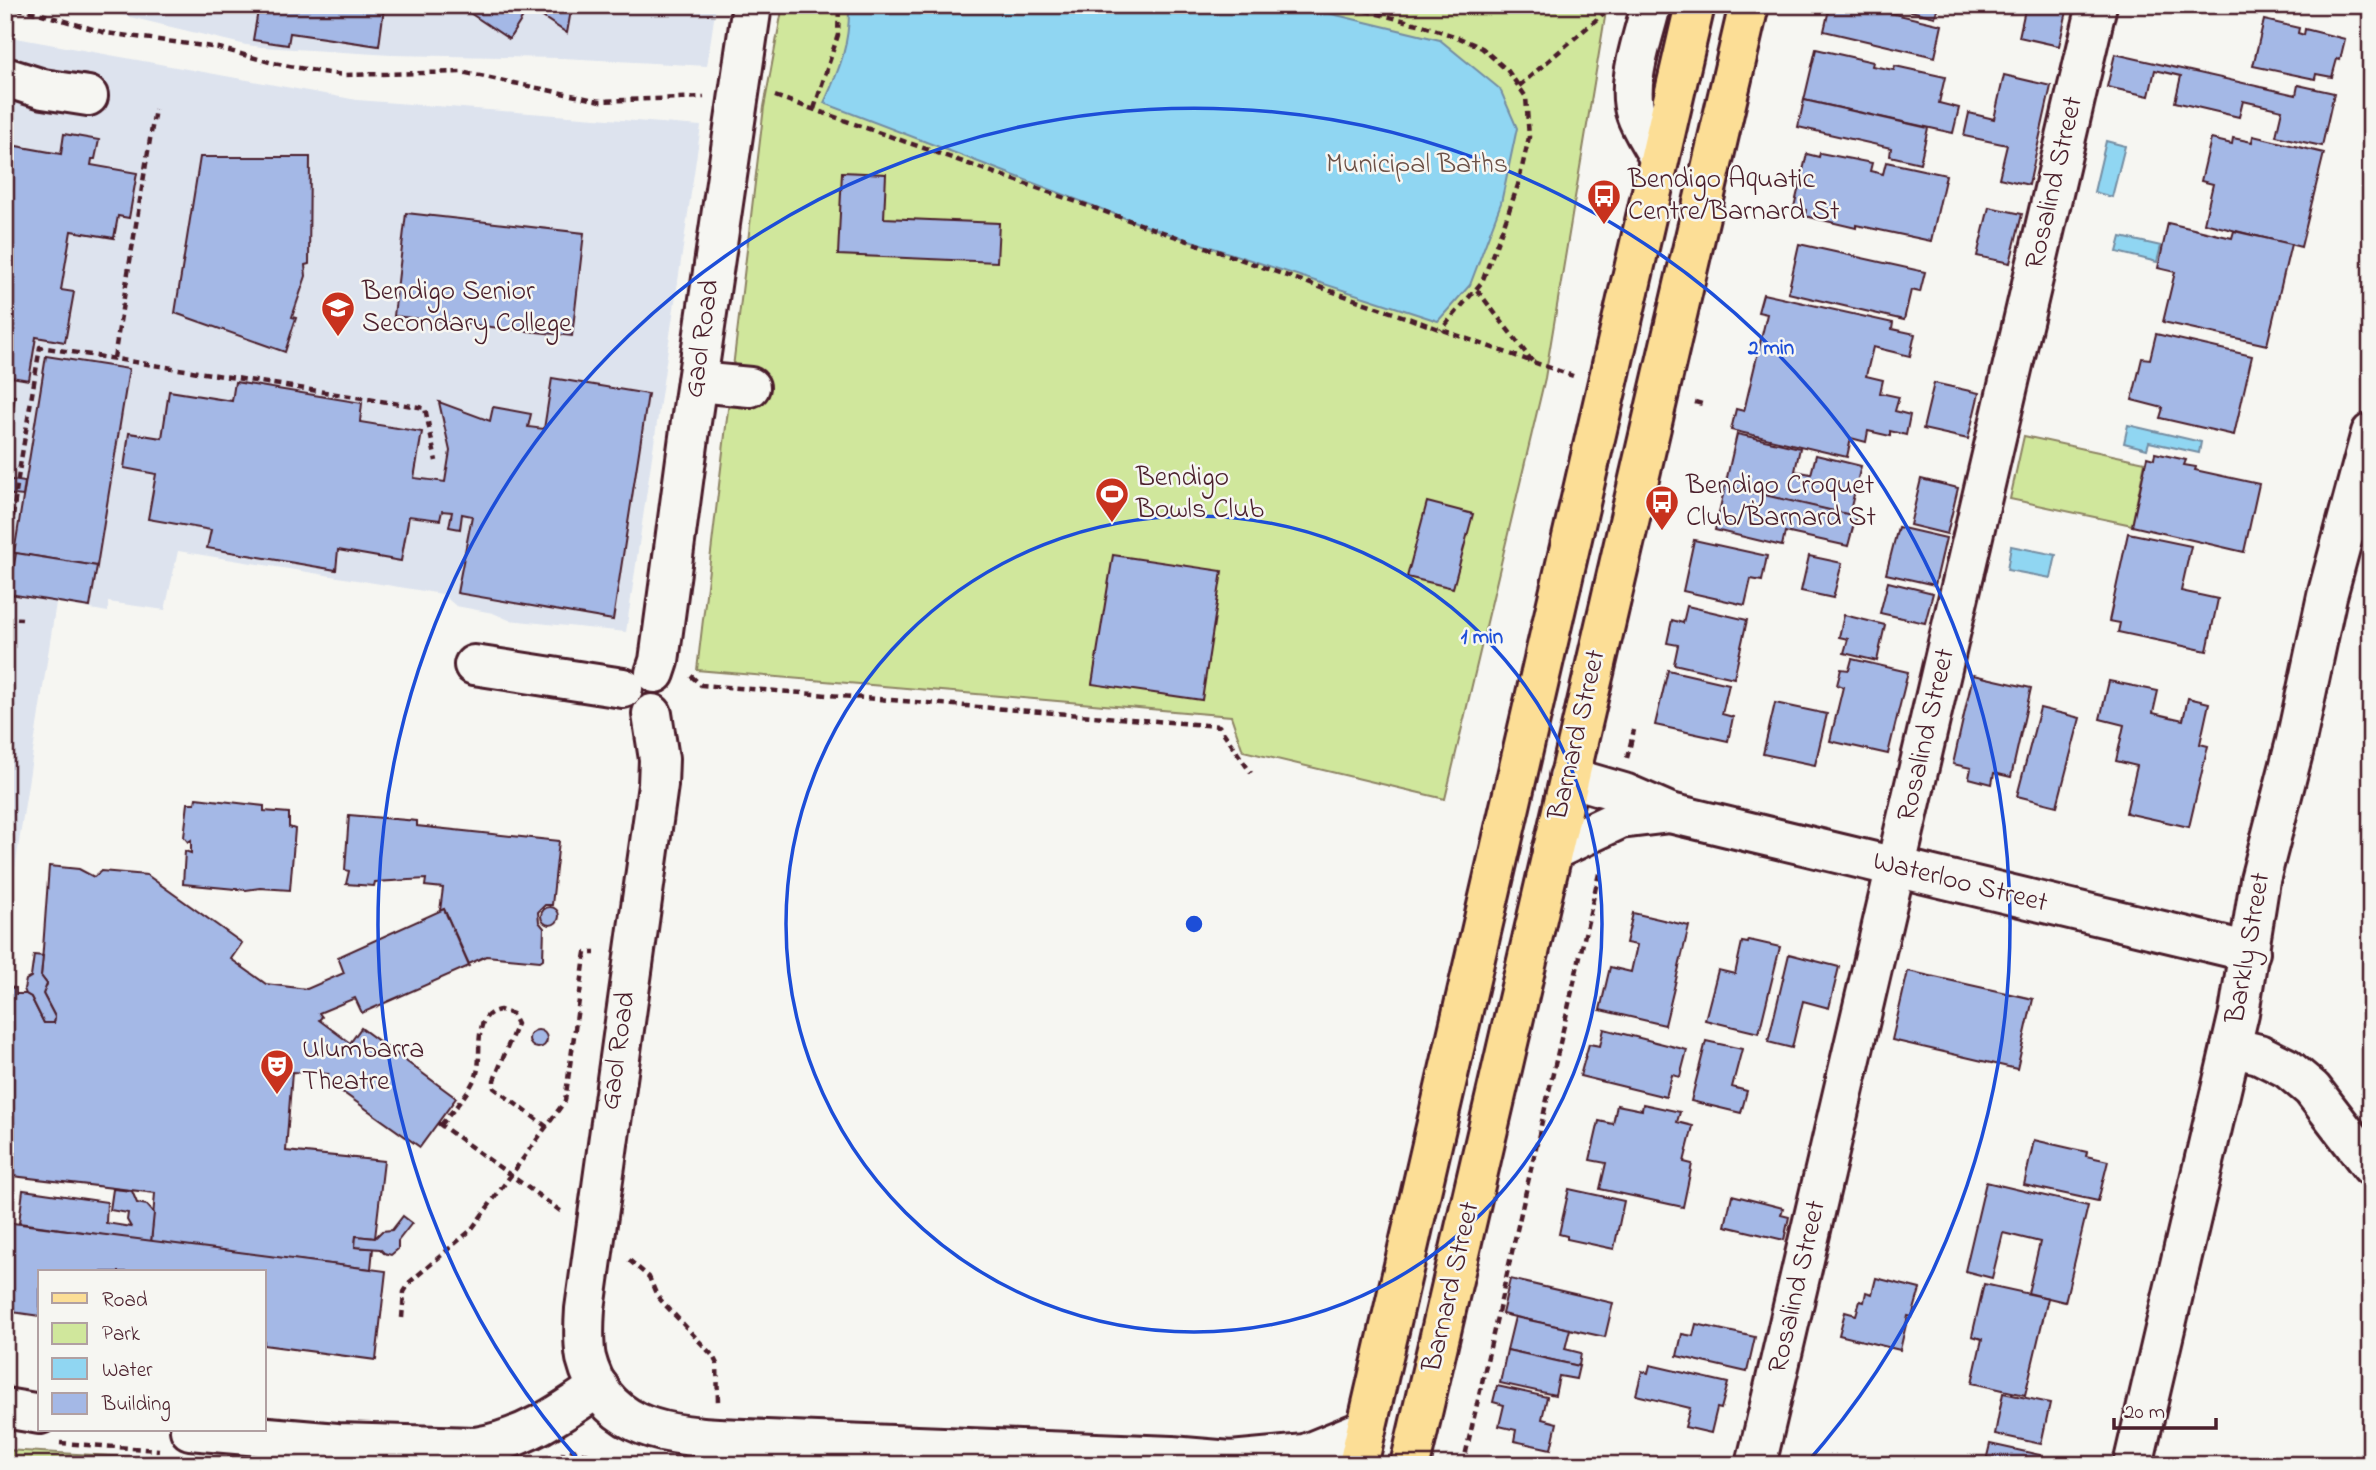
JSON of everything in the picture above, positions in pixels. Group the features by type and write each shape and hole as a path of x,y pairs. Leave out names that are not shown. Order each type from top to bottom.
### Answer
{"main road":[{"name":"Barnard Street","path":"1362,1447 1695,5"},
{"name":"Barnard Street","path":"1410,1465 1747,5"},
{"path":"1624,315 1648,302 1657,292 1693,144 1719,59 1747,5"},
{"path":"1441,1105 1481,1016 1506,927 1538,790 1541,783 1555,774 1569,777"},
{"path":"1383,1465 1389,1451 1414,1343 1482,1159"}],"street":[{"name":"Gaol Road","path":"752,5 656,678 664,682 667,695 662,706 652,714 658,748 658,785 584,1309 586,1358 607,1401 648,1428 675,1434 1172,1456 1238,1463 1362,1447"},
{"path":"1651,5 1632,84 1632,100 1636,115 1659,158"},
{"name":"Rosalind Street","path":"1756,1465 2097,5"},
{"path":"5,77 43,89 88,96"},
{"path":"697,382 750,387"},
{"name":"Barkly Street","path":"2133,1465 2231,1047 2250,952 2260,880 2296,741 2326,596 2371,433"},
{"path":"474,665 656,678"},
{"name":"Waterloo Street","path":"1569,777 1624,793 1670,813 2250,952"},
{"name":"Waterloo Street","path":"1552,851 1620,819 1670,813"},
{"path":"2231,1047 2259,1054 2287,1068 2312,1089 2371,1166"},
{"path":"213,1432 337,1443 476,1447 495,1444 533,1430 599,1387"},
{"path":"5,1408 38,1414"}],"path":[{"path":"814,109 838,35 839,5"},
{"path":"1342,5 1422,25 1482,48 1508,71 1526,97 1528,137 1518,185 1482,282 1441,330"},
{"path":"1519,86 1613,5"},
{"path":"5,7 38,13 106,33 219,48 273,63 345,75 461,72 600,101 710,97 739,93 770,94 1566,374"},
{"path":"114,358 155,109"},
{"path":"1477,290 1534,363"},
{"path":"5,576 40,347 425,408 436,461"},
{"path":"5,618 22,620"},
{"path":"656,678 694,680 701,685 1219,726 1251,773"},
{"path":"1625,766 1634,730"},
{"path":"1463,1465 1601,863"},
{"path":"402,1318 404,1292 411,1281 471,1230 565,1101 586,953 595,953"},
{"path":"547,1127 494,1088 494,1080 517,1024 512,1014 494,1010 482,1025 480,1060 475,1077 440,1124 552,1205"},
{"path":"622,1255 649,1277 657,1296 713,1356 717,1364 718,1438"},
{"path":"562,1465 563,1451"}],"shaded area":[{"path":"80,5 716,5 707,66 563,58 391,55 262,47"},
{"name":"Bendigo Senior Secondary College","path":"5,36 357,100 701,126 626,632 509,620 493,613 456,606 442,594 178,551 165,610 108,602 108,612 56,603 5,933"}],"green space":[{"name":"Bendigo Bowls Club","path":"783,5 1607,5 1545,378 1445,799 1243,751 1231,716 697,670 764,107"},
{"path":"2024,436 2145,462 2132,525 2010,499"},
{"path":"5,1450 272,1465 5,1465"}],"water":[{"name":"Municipal Baths","path":"849,5 1304,5 1440,40 1500,89 1517,128 1501,203 1470,285 1438,321 1146,226 824,103 843,55 848,32"},
{"path":"2106,141 2125,146 2112,197 2094,192"},
{"path":"2121,237 2161,246 2157,262 2117,252"},
{"path":"2128,425 2201,442 2199,453 2149,442 2147,449 2124,443"},
{"path":"2011,546 2056,555 2051,578 2007,570"}],"building":[{"path":"259,5 367,5 384,8 379,46 290,33 288,45 253,40"},
{"path":"458,5 572,5 567,33 529,8 509,39"},
{"path":"1830,5 1856,5 1942,25 1935,57 1824,31"},
{"path":"1886,5 1938,5 1935,17"},
{"path":"2026,5 2042,5 2067,11 2059,46 2019,37"},
{"path":"2264,20 2299,28 2298,33 2304,35 2305,29 2345,39 2332,77 2316,74 2315,79 2253,66"},
{"path":"1816,49 1873,62 1872,66 1894,70 1895,66 1945,77 1939,103 1959,108 1953,133 1804,100"},
{"path":"2115,54 2296,95 2298,85 2334,93 2322,146 2276,136 2282,110 2243,101 2239,117 2175,102 2181,76 2155,70 2149,96 2107,87"},
{"path":"2004,75 2051,86 2029,185 1999,178 2007,145 1964,136 1969,113 1994,119"},
{"path":"1804,100 1928,128 1920,163 1890,156 1891,148 1798,127"},
{"path":"64,134 99,140 91,165 137,173 129,218 118,216 114,238 71,231 61,290 74,292 65,342 36,337 29,380 5,376 5,234 9,210 5,210 5,144 61,154"},
{"path":"2253,136 2324,153 2301,247 2204,223 2213,184 2201,181 2211,139 2232,144 2233,138 2252,142"},
{"path":"1820,153 1872,163 1870,171 1883,174 1886,162 1946,175 1931,241 1805,216 1806,210 1794,207 1807,154 1819,157"},
{"path":"200,157 310,157 309,264 305,265 306,276 292,317 296,318 285,352 175,313"},
{"path":"842,172 886,174 884,218 999,223 997,262 838,255"},
{"path":"1989,207 2022,214 2010,263 1977,256"},
{"path":"406,213 584,233 572,336 394,316"},
{"path":"2168,223 2232,238 2234,231 2291,244 2267,345 2163,322 2175,272 2158,268"},
{"path":"1799,244 1925,272 1920,292 1911,290 1904,320 1788,293"},
{"path":"1763,294 1893,323 1892,329 1915,334 1910,356 1873,347 1866,376 1883,380 1880,393 1899,397 1895,411 1910,415 1906,435 1890,431 1890,436 1868,431 1866,442 1851,438 1847,457 1731,430 1736,409 1744,411 1767,314 1758,312"},
{"path":"2156,334 2252,356 2234,435 2160,418 2163,408 2132,400 2142,358 2150,359"},
{"path":"46,356 129,369 97,566 14,553"},
{"path":"552,378 648,394 613,620 457,593 472,516 462,514 460,529 449,527 452,512 442,511 440,520 409,516 401,561 338,550 336,570 207,548 211,530 148,519 156,474 124,468 129,433 162,438 169,391 232,401 235,382 362,403 360,422 422,432 414,478 445,482 450,451 439,402 490,421 493,407 531,414 528,427 544,429"},
{"path":"1934,383 1979,393 1968,439 1923,429"},
{"path":"5,395 15,396 5,458"},
{"path":"1737,434 1800,448 1795,471 1811,474 1816,455 1861,466 1849,515 1725,486"},
{"path":"2155,453 2186,460 2184,465 2196,467 2195,470 2259,484 2244,552 2132,526 2147,457 2154,459"},
{"path":"5,479 25,482 23,496 5,494"},
{"path":"1921,479 1958,488 1947,534 1910,525"},
{"path":"1725,486 1856,516 1848,546 1785,532 1782,546 1715,530"},
{"path":"5,494 10,494 5,533"},
{"path":"1427,502 1473,514 1453,588 1407,577"},
{"path":"1898,527 1946,538 1935,585 1886,574"},
{"path":"2128,533 2191,546 2181,591 2218,599 2207,651 2118,632 2120,623 2109,621"},
{"path":"1694,540 1767,556 1762,581 1751,579 1745,605 1683,591"},
{"path":"16,553 97,566 90,607 9,594"},
{"path":"1113,555 1222,571 1202,700 1092,684"},
{"path":"1809,556 1842,563 1833,598 1801,591"},
{"path":"1888,582 1933,593 1925,623 1880,613"},
{"path":"1687,606 1747,620 1734,678 1674,664 1678,645 1667,643 1672,620 1683,623"},
{"path":"1844,615 1885,625 1877,661 1844,653 1848,639 1839,637"},
{"path":"1852,659 1908,672 1888,754 1830,741 1843,687 1837,685 1841,669 1849,670"},
{"path":"1668,670 1729,684 1722,714 1733,717 1728,741 1655,725"},
{"path":"1973,675 2031,688 2011,777 1994,773 1992,784 1969,778 1971,768 1953,764"},
{"path":"2109,681 2158,691 2153,713 2183,720 2188,698 2209,703 2200,744 2208,746 2189,827 2126,813 2137,766 2116,761 2124,725 2100,719"},
{"path":"1775,703 1827,714 1815,765 1763,754"},
{"path":"2040,708 2080,718 2057,806 2017,796"},
{"path":"196,798 264,806 264,811 289,813 289,827 295,829 290,890 246,890 183,884 185,851 191,853 191,840 188,842 184,837 188,803 195,803"},
{"path":"349,815 417,821 417,826 559,841 552,905 545,905 538,912 539,922 544,928 543,959 540,961 486,956 469,964 444,909 440,911 443,888 425,886 426,879 375,882 374,886 346,884 349,871 345,870"},
{"path":"49,866 79,869 94,877 101,871 147,875 242,943 231,959 266,984 307,989 344,973 338,957 444,909 469,966 362,1013 355,998 319,1013 322,1017 319,1020 350,1043 361,1028 456,1098 420,1147 324,1079 328,1074 292,1072 286,1151 384,1161 375,1238 356,1236 355,1247 373,1248 371,1269 151,1242 155,1193 13,1176 13,1171 7,1171 10,1146 5,1146 5,987 16,988 16,994 31,997 44,1023 54,1023 55,1017 43,994 47,984 41,976"},
{"path":"546,907 554,907 559,916 557,923 546,925 541,920 541,912"},
{"path":"1633,913 1689,926 1665,1025 1600,1010 1610,967 1631,972 1637,945 1626,943"},
{"path":"1749,940 1780,947 1759,1033 1705,1020 1718,970 1735,974 1742,942 1748,943"},
{"path":"1789,954 1839,967 1829,1008 1803,1001 1792,1048 1768,1042"},
{"path":"34,955 43,956 41,976 47,984 43,994 55,1017 54,1023 44,1023 24,989 26,980 31,977"},
{"path":"1908,971 2033,999 2017,1069 1892,1040"},
{"path":"1604,1029 1687,1050 1680,1077 1672,1075 1666,1097 1580,1076 1589,1044 1600,1046"},
{"path":"534,1030 542,1030 547,1039 545,1046 534,1048 529,1043 529,1035"},
{"path":"1706,1041 1742,1049 1732,1087 1747,1091 1741,1113 1691,1101"},
{"path":"1643,1104 1680,1112 1677,1122 1693,1126 1684,1162 1692,1164 1683,1207 1600,1189 1606,1163 1590,1160 1599,1121 1613,1124 1617,1105 1642,1110"},
{"path":"2034,1140 2087,1152 2086,1156 2108,1161 2098,1201 2024,1185"},
{"path":"1986,1182 2088,1206 2065,1302 2028,1293 2040,1242 2003,1233 1992,1278 1965,1271"},
{"path":"113,1189 132,1191 137,1203 147,1205 154,1213 151,1242 19,1223 23,1190 107,1202 106,1223 131,1227 127,1220 128,1213 110,1210"},
{"path":"1569,1189 1624,1201 1614,1249 1567,1239 1567,1236 1559,1234"},
{"path":"1732,1195 1783,1208 1781,1215 1789,1217 1784,1240 1725,1226"},
{"path":"403,1216 412,1223 398,1241 398,1249 391,1255 380,1249 355,1247 356,1236 375,1238 382,1231 392,1230"},
{"path":"5,1222 386,1271 376,1360 266,1345 266,1270 38,1270 38,1316 5,1311"},
{"path":"1876,1278 1920,1289 1912,1317 1908,1316 1900,1350 1839,1335 1845,1312 1856,1315 1860,1301 1864,1302 1866,1292 1872,1294"},
{"path":"1510,1279 1613,1303 1605,1337 1502,1314"},
{"path":"1984,1284 2048,1298 2025,1395 1972,1383 1982,1339 1972,1336"},
{"path":"1515,1317 1570,1329 1565,1349 1581,1353 1579,1366 1507,1350"},
{"path":"1696,1324 1755,1337 1747,1372 1677,1356 1682,1334 1693,1336"},
{"path":"1507,1350 1579,1366 1576,1379 1559,1376 1555,1395 1500,1383"},
{"path":"1650,1365 1728,1383 1721,1409 1717,1408 1711,1433 1685,1427 1690,1408 1636,1395 1642,1371 1648,1373"},
{"path":"1497,1386 1547,1397 1542,1419 1557,1423 1551,1449 1514,1441 1516,1430 1499,1426 1504,1405 1493,1402"},
{"path":"2003,1393 2050,1403 2041,1444 1995,1434"},
{"path":"1990,1444 2040,1455 2038,1465 1985,1465"}],"place":[{"name":"Bendigo Aquatic Centre/Barnard St","path":"1604,226"},
{"name":"Bendigo Senior Secondary College","path":"338,338"},
{"name":"Bendigo Bowls Club","path":"1112,524"},
{"name":"Bendigo Croquet Club/Barnard St","path":"1662,532"},
{"name":"Ulumbarra Theatre","path":"277,1096"}]}
